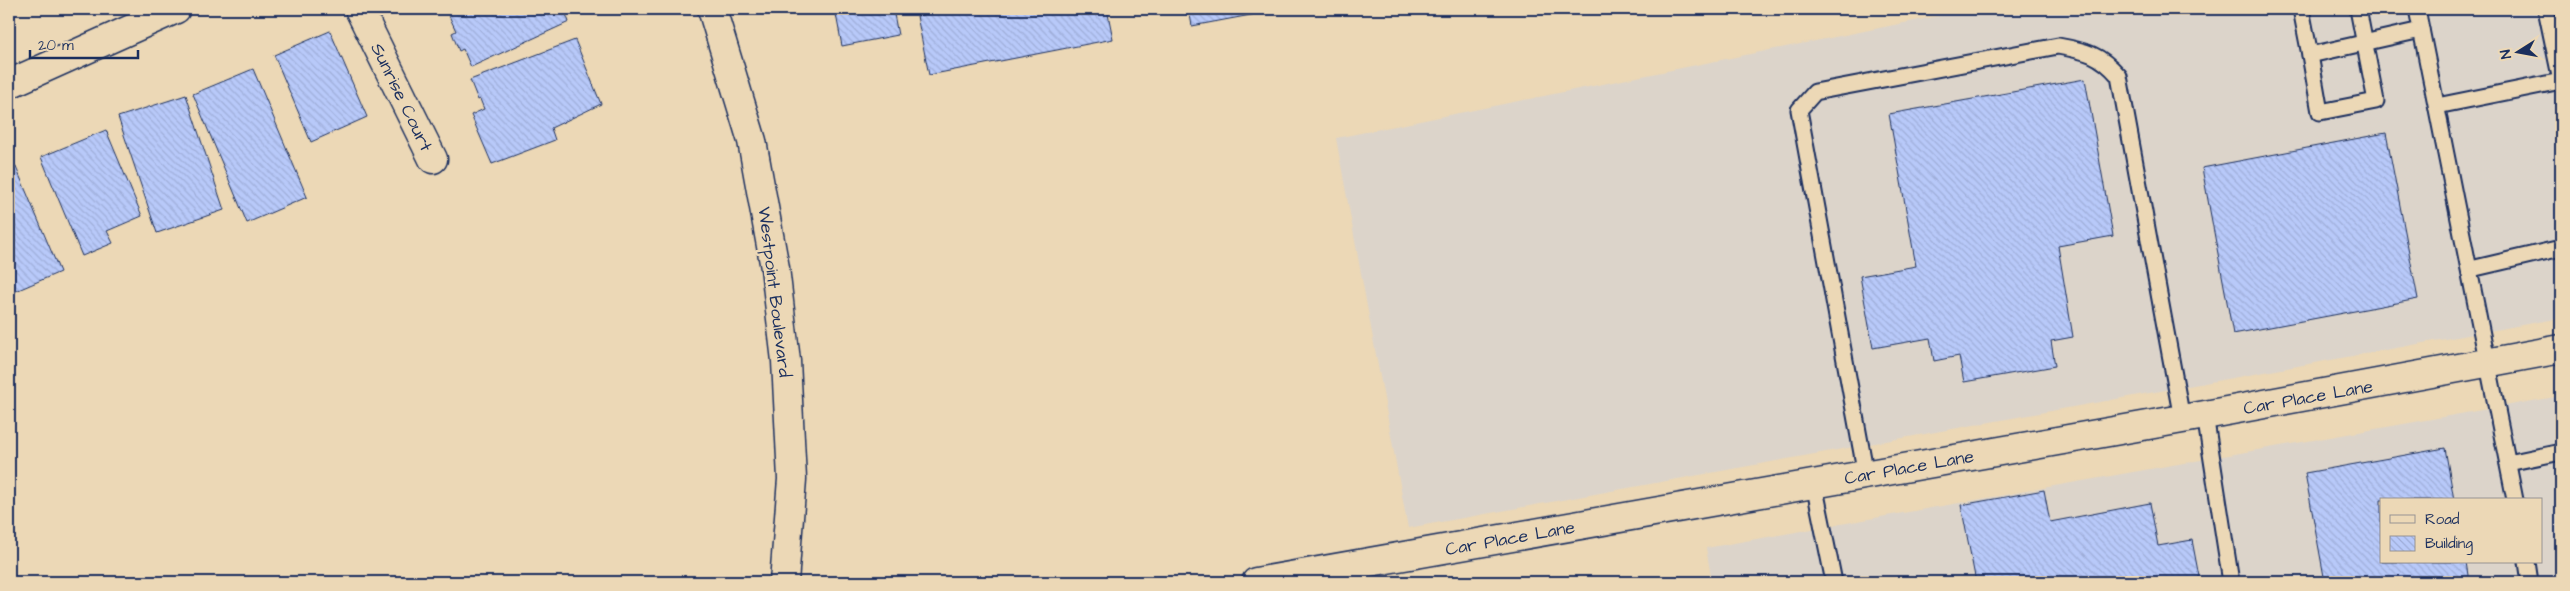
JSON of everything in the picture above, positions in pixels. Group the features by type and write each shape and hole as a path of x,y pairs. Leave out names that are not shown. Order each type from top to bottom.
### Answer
{"street":[{"path":"9,84 176,9"},
{"name":"Sunrise Court","path":"359,9 433,158"},
{"name":"Westpoint Boulevard","path":"712,9 752,141 775,268 786,361 792,479 784,582"},
{"name":"Car Place Lane","path":"1256,582 2194,417 2561,349"}],"lane":[{"path":"2301,9 2320,112 2376,101 2358,9"},
{"path":"2417,9 2471,269 2515,498"},
{"path":"2437,106 2561,81 2546,9"},
{"path":"2310,55 2421,30"},
{"path":"1866,475 1799,110 1815,92 2058,46 2093,55 2106,61 2120,76 2231,582"},
{"path":"2471,269 2561,248"},
{"path":"2508,463 2561,452"},
{"path":"1814,484 1834,582"},
{"path":"2527,564 2530,582"}],"shaded area":[{"path":"1973,9 2561,9 2561,318 1408,528 1336,138"},
{"path":"2561,396 2561,582 1712,582 1706,548"}],"building":[{"path":"446,9 564,9 569,22 471,67 463,49 459,51 452,33 456,31"},
{"path":"835,9 893,9 898,35 842,46"},
{"path":"955,9 1107,9 1113,39 929,75 917,16"},
{"path":"1189,9 1283,9 1192,26"},
{"path":"330,31 367,117 311,142 274,55"},
{"path":"575,40 601,104 551,128 555,140 492,164 471,115 484,109 470,80"},
{"path":"253,69 307,197 247,223 193,94"},
{"path":"2085,79 2113,236 2058,246 2073,337 2051,341 2055,366 1964,382 1959,356 1934,361 1930,338 1873,348 1860,276 1916,266 1889,114"},
{"path":"186,95 224,210 157,233 118,117"},
{"path":"106,130 142,216 107,231 113,243 82,256 41,157"},
{"path":"2386,133 2418,299 2233,334 2202,168"},
{"path":"15,165 60,272 9,294 9,167"},
{"path":"2445,448 2454,498 2380,498 2380,564 2466,564 2469,582 2325,582 2305,473"},
{"path":"2044,490 2050,522 2150,503 2158,546 2192,540 2200,582 1976,582 1961,505"}]}
